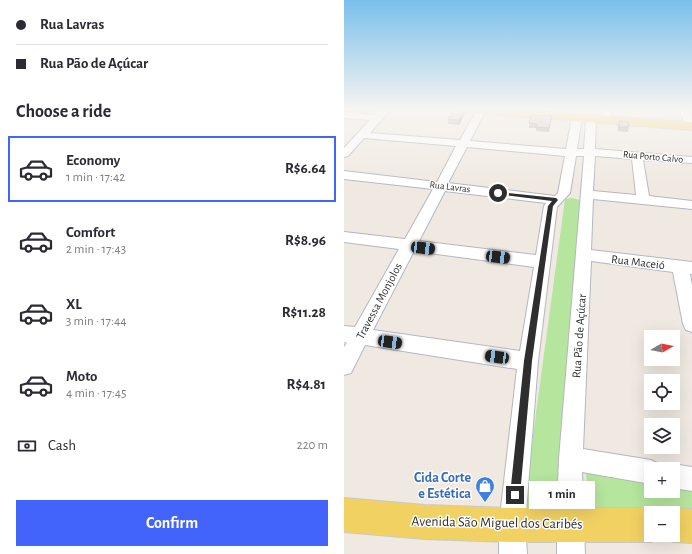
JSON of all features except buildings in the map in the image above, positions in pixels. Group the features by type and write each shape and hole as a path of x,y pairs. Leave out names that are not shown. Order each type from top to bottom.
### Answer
{"main road":[{"name":"Avenida São Miguel dos Caribés","path":"344,515 426,522 512,539 570,540 644,526"},
{"path":"680,525 692,526"}],"street":[{"name":"Rua Porto Calvo","path":"362,135 570,153 590,152 692,160"},
{"path":"345,153 362,135"},
{"name":"Travessa Monjolos","path":"344,366 352,336 408,246 464,144 467,135"},
{"path":"512,539 528,361 551,206 556,200 561,198 564,192 570,153 583,135"},
{"name":"Rua Pão de Açúcar","path":"570,540 570,459 590,152 593,135"},
{"path":"637,156 643,200"},
{"path":"567,174 588,185 643,200 692,205"},
{"name":"Rua Lavras","path":"344,175 556,200"},
{"path":"344,237 543,262"},
{"name":"Rua Maceió","path":"584,256 686,267"},
{"path":"686,267 692,324"},
{"path":"352,336 528,361"},
{"path":"570,459 644,471"},
{"path":"680,477 692,479"}],"green space":[{"path":"572,198 583,201 563,494 552,513 523,509 565,199"},
{"path":"586,469 644,477 644,498 680,498 680,482 692,484 692,509 680,509 680,506 644,506 644,508 588,507"}],"place":[{"name":"Cida Corte e Estética","path":"485,503"}],"route":[{"path":"498,193 556,200 551,206 528,361 515,495"}]}
